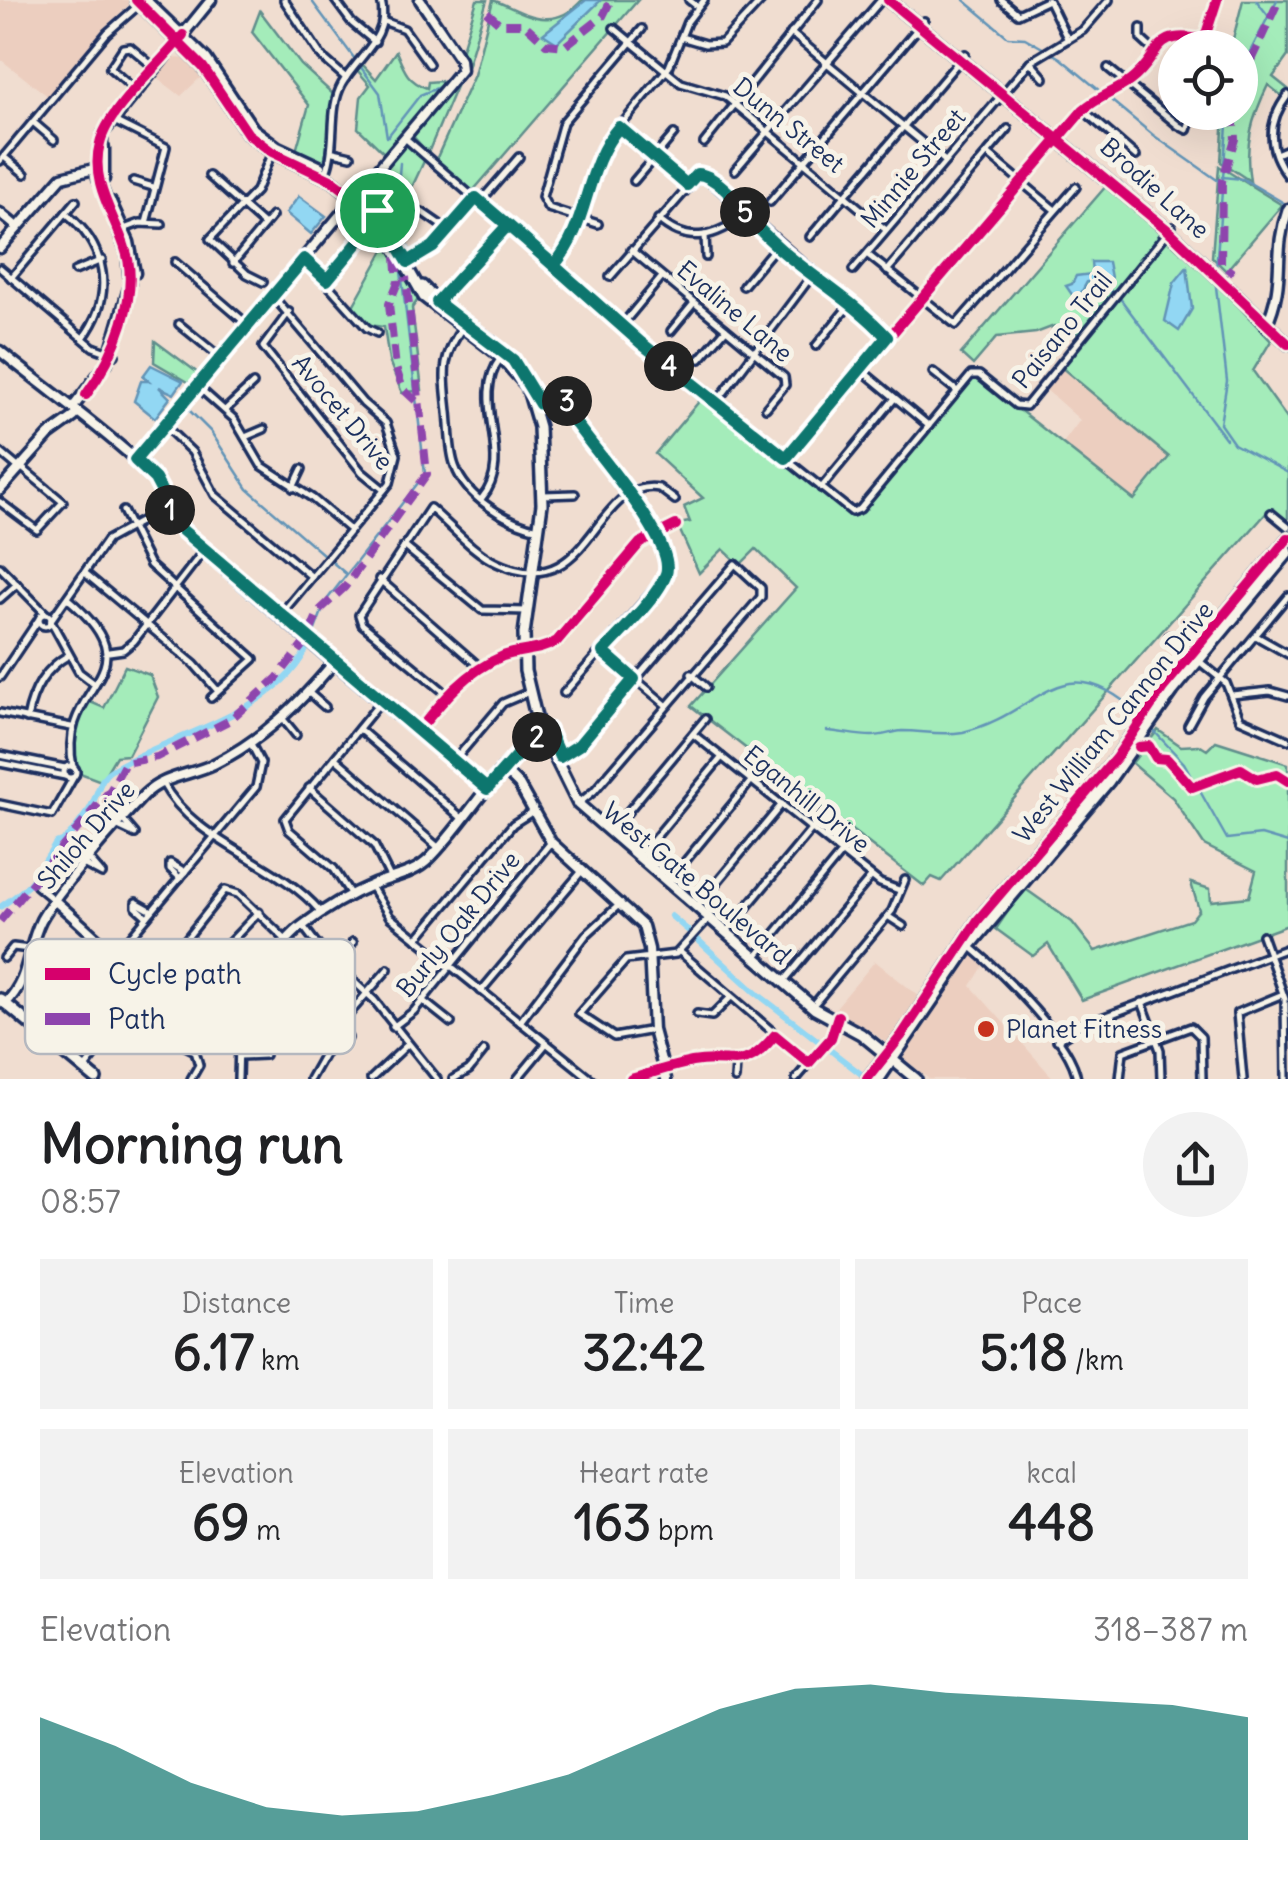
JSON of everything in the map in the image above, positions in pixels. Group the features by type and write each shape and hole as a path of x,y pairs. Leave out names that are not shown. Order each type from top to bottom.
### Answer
{"main road":[{"name":"Brodie Lane","path":"884,0 922,24 1006,90 1171,229 1288,340"},
{"name":"Brodie Lane","path":"897,0 922,24"},
{"name":"West Gate Boulevard","path":"140,2 206,59 245,120 274,149 327,170 392,228 405,264 437,302 502,358 538,405"},
{"name":"West Gate Boulevard","path":"181,38 234,118 252,137 357,196 378,220 424,297 519,367 538,405 544,495 527,611 529,692 580,802 785,980 924,1079"},
{"name":"West Gate Boulevard","path":"544,495 527,652 545,732 580,802"},
{"name":"West William Cannon Drive","path":"878,1079 966,944 1104,780 1288,538"},
{"name":"West William Cannon Drive","path":"1194,657 1288,553"},
{"name":"West Gate Boulevard","path":"611,832 642,855 708,919 837,1019"},
{"path":"2,1004 25,1022"},
{"path":"65,1054 96,1079"},
{"name":"West Gate Boulevard","path":"892,1056 916,1079"},
{"name":"West William Cannon Drive","path":"867,1079 892,1056"}],"street":[{"path":"0,490 74,412 113,354 130,284 121,230 100,168 100,143 112,120 211,0"},
{"path":"284,0 322,57 346,78"},
{"path":"335,0 352,23 375,42"},
{"path":"327,170 333,152 336,101 346,78 375,42 383,21 381,0"},
{"path":"135,460 462,70 460,59 420,0"},
{"path":"689,0 698,7"},
{"path":"554,265 569,246 600,151 666,71 681,36 704,0"},
{"path":"681,36 705,44 722,43 762,0"},
{"path":"704,143 818,0"},
{"path":"736,170 884,0"},
{"path":"1001,0 1018,14 1048,0 1067,38"},
{"name":"Minnie Street","path":"852,270 1030,62 1088,25 1110,0"},
{"path":"1208,30 1218,0"},
{"path":"25,174 2,159 107,32 140,2"},
{"path":"383,21 404,29 430,64"},
{"path":"770,202 922,24"},
{"name":"Dunn Street","path":"614,28 680,83 716,91 733,103 886,230"},
{"path":"598,224 548,208 542,199 559,131 642,28"},
{"path":"1140,28 1141,40 1154,51"},
{"path":"791,33 945,161"},
{"path":"136,92 110,68 123,48 131,48 155,68"},
{"path":"786,458 1082,110 1126,83 1158,48"},
{"path":"810,237 964,56"},
{"path":"1030,62 1044,78"},
{"path":"1108,68 1158,107"},
{"path":"1288,96 1272,122 1276,154 1288,176"},
{"path":"1082,110 1136,156"},
{"path":"112,120 166,147 146,223"},
{"path":"33,122 54,140"},
{"path":"619,127 687,185"},
{"path":"887,270 1008,129"},
{"path":"634,182 674,134"},
{"path":"405,138 622,326 854,512 957,391 933,372"},
{"path":"263,282 233,263 210,238 258,187 274,149"},
{"path":"1276,154 1288,150"},
{"path":"333,152 351,156"},
{"path":"987,153 1054,210"},
{"path":"405,264 433,247 519,157"},
{"path":"0,248 62,177 100,168"},
{"path":"610,277 701,173 887,337"},
{"path":"209,176 264,225"},
{"path":"133,181 153,187"},
{"path":"867,254 950,324 958,324 1076,186"},
{"path":"11,278 76,201"},
{"path":"1268,324 1287,290 1288,209"},
{"path":"422,212 448,230"},
{"path":"66,213 90,234 102,260 104,286 83,338"},
{"path":"0,214 16,228"},
{"path":"658,219 679,235 705,235 725,230 746,214"},
{"path":"233,263 272,216"},
{"path":"327,280 378,220"},
{"path":"121,230 146,223 162,224"},
{"path":"437,302 508,225"},
{"name":"Paisano Trail","path":"957,391 976,374 1016,405 1026,406 1171,229"},
{"path":"705,235 706,256"},
{"path":"743,286 778,244"},
{"name":"Evaline Lane","path":"631,250 786,379 766,408"},
{"path":"304,259 327,280 366,328 377,332"},
{"path":"75,271 102,260"},
{"path":"174,262 248,324"},
{"path":"0,268 83,338 113,354"},
{"path":"716,402 814,273"},
{"path":"622,326 662,277"},
{"path":"272,295 390,430 396,469 384,490 281,614"},
{"path":"671,330 694,303"},
{"path":"816,346 851,303"},
{"name":"Avocet Drive","path":"290,312 263,347 362,472 384,490"},
{"path":"180,324 221,358"},
{"path":"464,326 444,364 453,460 461,478 511,522 539,529"},
{"path":"700,359 726,329"},
{"path":"0,351 155,479 180,528 487,789"},
{"path":"482,498 495,469 488,380 502,358"},
{"path":"859,368 929,426"},
{"path":"225,410 254,384"},
{"path":"197,386 225,410 262,465 312,498 350,530"},
{"path":"538,405 569,396 572,418 656,532 668,560 667,572 603,652 564,693"},
{"path":"821,488 895,398"},
{"path":"164,425 192,452 216,496 312,577"},
{"path":"246,437 264,429"},
{"path":"0,452 64,502 38,530 0,502"},
{"path":"293,488 302,469"},
{"path":"448,696 362,624 360,610 430,508 494,562 535,572 560,568 628,497 655,487 674,500"},
{"path":"544,495 575,494"},
{"path":"0,677 31,630 58,609 104,544 130,525 168,507"},
{"path":"123,511 148,563 254,659 211,698"},
{"path":"1272,513 1288,526"},
{"path":"419,730 448,696 480,668 562,636 640,544 656,532 676,525"},
{"path":"404,546 482,610 527,611"},
{"path":"109,652 128,646 178,589 205,549"},
{"path":"560,757 579,745 736,564 761,588 762,597 580,802"},
{"path":"0,567 56,634 81,675 95,684"},
{"path":"85,574 148,624 217,690"},
{"path":"380,579 480,668"},
{"path":"0,599 17,584"},
{"path":"1188,726 1193,712 1288,596"},
{"path":"0,804 52,815 68,772 70,727 107,666 109,652 92,620 67,598"},
{"path":"1255,635 1288,654"},
{"path":"1169,636 1220,678 1232,695 1240,719 1288,740"},
{"path":"603,652 666,705"},
{"path":"27,718 31,700 50,669 69,655"},
{"name":"Shiloh Drive","path":"35,939 41,921 55,901 120,823 162,782 211,765 283,719 336,660"},
{"path":"691,674 706,687"},
{"path":"1232,695 1270,691 1288,696"},
{"path":"308,692 325,707"},
{"path":"454,761 503,703 529,692"},
{"path":"351,896 332,866 286,826 287,815 383,699"},
{"path":"0,713 70,727"},
{"path":"283,719 296,735"},
{"path":"611,832 705,719"},
{"path":"359,729 463,819"},
{"path":"288,939 351,896 417,868 439,848 504,770 545,732"},
{"name":"Eganhill Drive","path":"693,734 872,876 899,890"},
{"path":"129,939 258,782 261,763 250,742"},
{"path":"0,755 68,772"},
{"path":"642,855 722,756"},
{"path":"334,758 439,848"},
{"path":"0,762 68,772"},
{"path":"504,770 518,785 551,842 643,926 649,956 653,1030 665,1074"},
{"path":"668,881 752,780"},
{"path":"162,782 176,801 234,850 268,865 322,914"},
{"path":"309,788 374,845 390,879"},
{"path":"699,904 782,804"},
{"path":"417,939 514,824 532,812"},
{"path":"727,931 824,813"},
{"name":"Burly Oak Drive","path":"393,1026 421,1000 551,842"},
{"path":"758,954 842,852"},
{"path":"481,991 583,870"},
{"path":"785,980 872,876"},
{"path":"816,1002 888,916 904,880"},
{"path":"37,886 100,939"},
{"path":"370,886 381,908 591,1079"},
{"path":"185,939 222,891 234,892 284,939"},
{"path":"520,1022 586,935 621,903"},
{"path":"233,939 259,912"},
{"path":"888,916 903,926"},
{"path":"653,1030 614,1037 579,1014 620,965 680,952 708,919"},
{"path":"303,926 314,939"},
{"path":"1262,935 1284,994 1286,1079"},
{"path":"966,944 994,967 1057,1040 1072,1060 1078,1079"},
{"path":"4,958 13,946 25,947"},
{"path":"1057,1040 1073,1028 1288,948"},
{"path":"680,952 810,1063"},
{"path":"355,1008 388,970"},
{"name":"Shiloh Drive","path":"2,1004 25,977"},
{"path":"355,983 437,1079"},
{"path":"1243,1079 1237,1013 1284,994"},
{"path":"696,1014 712,1016 730,998"},
{"path":"421,1000 451,1024"},
{"path":"1142,1002 1156,1040 1161,1079"},
{"path":"796,1079 829,1040 837,1019"},
{"path":"1120,1079 1123,1052 1189,1028 1197,1030 1202,1079"},
{"path":"631,1079 665,1074 697,1061 736,1064 756,1057 775,1035"},
{"path":"518,1079 546,1044"},
{"path":"376,1077 407,1046"},
{"path":"453,1079 469,1070 484,1052"},
{"path":"84,1069 96,1054"},
{"path":"191,1079 199,1065 196,1054"},
{"path":"310,1079 324,1054"},
{"path":"238,1079 240,1056 265,1055"},
{"path":"735,1079 736,1064"}],"shaded area":[{"path":"0,0 132,2 104,28 49,97 0,59"},
{"path":"172,58 189,59 203,75 181,96 156,77"},
{"path":"1061,367 1169,457 1134,500 1063,443 1080,420 1044,388"},
{"path":"955,944 984,965 971,986 1054,1079 929,1079 869,1029 833,1011 875,961 920,997"}],"green space":[{"path":"477,0 487,0 468,64 461,52"},
{"path":"493,0 526,14 548,18 571,10 582,0 638,0 472,192 435,162 474,75"},
{"path":"1243,0 1288,0 1288,56 1273,77 1288,89 1282,96 1268,85 1258,108 1258,30 1235,30"},
{"path":"260,11 301,65 333,94 325,164 296,151 309,105 252,32"},
{"path":"396,51 415,82 427,88 428,82 440,81 445,88 387,156 358,128 361,97 370,85 357,70 363,65 376,79"},
{"path":"460,77 428,153 411,134"},
{"path":"1223,130 1252,130 1250,181 1221,162"},
{"path":"402,145 410,145 425,159 395,224 365,192"},
{"path":"1219,166 1282,205 1226,271 1212,257"},
{"path":"1107,185 1222,289 1271,341 1253,371 1288,420 1288,522 1270,509 941,881 932,877 924,886 691,706 796,588 756,549 740,565 723,549 699,573 677,524 690,522 684,507 703,498 655,454 702,398 851,516 859,513 975,375 1134,500 1169,457 1061,367 1083,335 1054,326 1036,333 997,337 973,365 961,354"},
{"path":"388,243 420,297 412,308 422,390 402,393 389,361 384,327 369,325 353,306"},
{"path":"155,341 202,376 195,386 154,362"},
{"path":"125,666 150,675 158,697 128,755 116,756 101,781 80,773 74,755 74,736 88,701 104,708"},
{"path":"1158,730 1181,746 1199,745 1207,750 1216,741 1288,764 1288,925 1082,1000 1048,944 1033,956 996,929 1024,888 1072,922 1095,951 1191,920 1199,910 1191,883 1210,889 1211,901 1249,897 1256,871 1204,845 1173,798 1132,763"}],"water":[{"path":"586,0 601,0 557,43 543,34"},
{"path":"299,196 326,216 311,234 286,213"},
{"path":"1091,262 1108,262 1112,283 1087,282 1075,304 1071,303 1073,296 1066,286 1076,276 1092,274"},
{"path":"1187,267 1192,309 1179,331 1165,321 1174,283"},
{"path":"151,365 183,381 174,394 159,387 170,398 155,418 134,401 141,381 149,381 143,376"}],"waterway":[{"path":"311,0 380,93 387,137"},
{"path":"964,0 1008,37 1025,38 1060,58 1153,135 1220,182"},
{"path":"1256,0 1270,18"},
{"path":"1258,36 1277,0"},
{"path":"388,136 420,95 442,86"},
{"path":"1216,270 1227,130"},
{"path":"400,163 396,210 410,251"},
{"path":"1222,177 1243,179 1284,203"},
{"path":"313,635 326,601 425,474 401,271"},
{"path":"1215,278 1227,381 1220,424 1234,444 1288,473"},
{"path":"1086,287 1106,288 1115,294"},
{"path":"1119,297 1226,439"},
{"path":"189,410 211,432 248,489 324,555"},
{"path":"331,561 345,573"},
{"path":"0,907 26,888 57,843 75,829 110,771 248,705 274,688 295,667 309,643"},
{"path":"827,731 872,736 902,731 963,732 990,723 1051,689 1070,683 1090,684 1113,694 1140,715"},
{"path":"1153,730 1184,763 1227,839 1261,835 1288,843"},
{"path":"671,916 691,933"},
{"path":"697,939 755,992 865,1077"}],"marked path":[{"path":"487,12 500,24 524,24 546,44 565,46 603,16 611,0"},
{"path":"1258,45 1279,0"},
{"path":"1233,273 1221,264 1222,181 1234,130"},
{"path":"396,257 398,282 389,304 396,368 403,389 418,403 419,410"},
{"path":"0,921 111,789 125,763 157,757 230,720 277,678 306,641 319,611 345,587 427,474 406,277"}],"cycle path":[{"path":"136,0 203,67 248,134 272,152 333,181 355,198"},
{"path":"888,0 1169,231 1288,344"},
{"path":"786,458 1083,110 1130,81 1166,41 1187,37 1204,40 1217,0"},
{"path":"86,395 115,343 130,283 124,245 100,183 100,143 113,116 183,35"},
{"path":"419,730 447,697 478,670 503,656 557,641 640,543 676,525"},
{"path":"867,1079 902,1035 978,920 1116,758 1163,688 1288,538"},
{"path":"1139,747 1149,746 1156,758 1167,759 1192,787 1241,769 1257,779 1277,774 1288,781"},
{"path":"631,1079 692,1062 745,1059 764,1048 775,1035 809,1063 831,1038 838,1016"}],"place":[{"name":"Planet Fitness","path":"986,1029"}],"route":[{"path":"377,210 358,194 355,198 378,220 327,280 304,259 135,460 155,479 182,530 487,789 524,747 548,730 560,757 576,748 634,679 603,652 662,580 668,560 653,528 572,418 565,397 540,404 531,383 513,360 437,302 508,225 554,265 641,343 786,458 887,337 758,227 736,200 705,174 697,174 687,185 619,127 600,151 571,242 554,265 476,198 433,247 408,262 392,228 377,210"}]}
